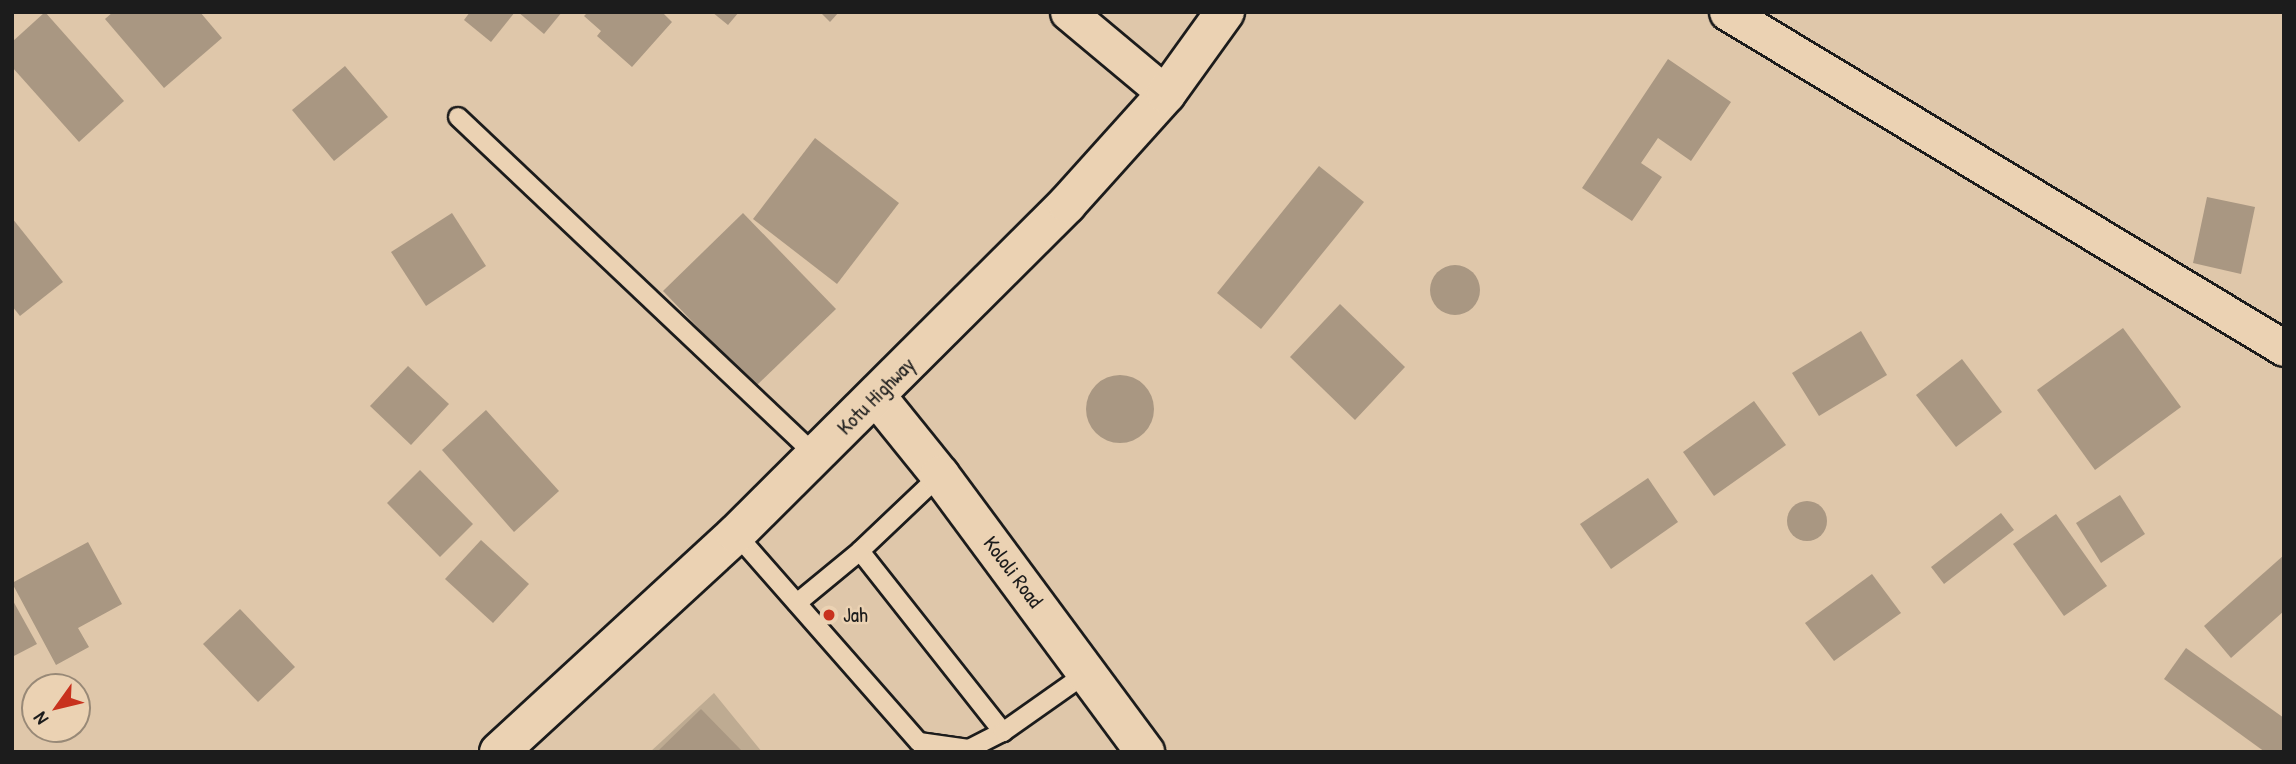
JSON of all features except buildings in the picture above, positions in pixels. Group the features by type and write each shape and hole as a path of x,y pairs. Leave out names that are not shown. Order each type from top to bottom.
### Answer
{"street":[{"path":"1068,12 1166,94"},
{"name":"Kotu Highway","path":"499,752 736,534 877,397 1067,204 1166,94 1225,12"},
{"path":"1727,12 2284,348"},
{"name":"Kololi Road","path":"877,397 940,475 1145,752"}],"lane":[{"path":"458,117 816,456"},
{"path":"797,603 860,551 940,475"},
{"path":"736,534 919,742 968,749 1003,732 1088,672"},
{"path":"860,551 1003,732"}],"shaded area":[{"path":"714,693 762,752 650,752"}],"place":[{"name":"Jah","path":"829,615"}]}
